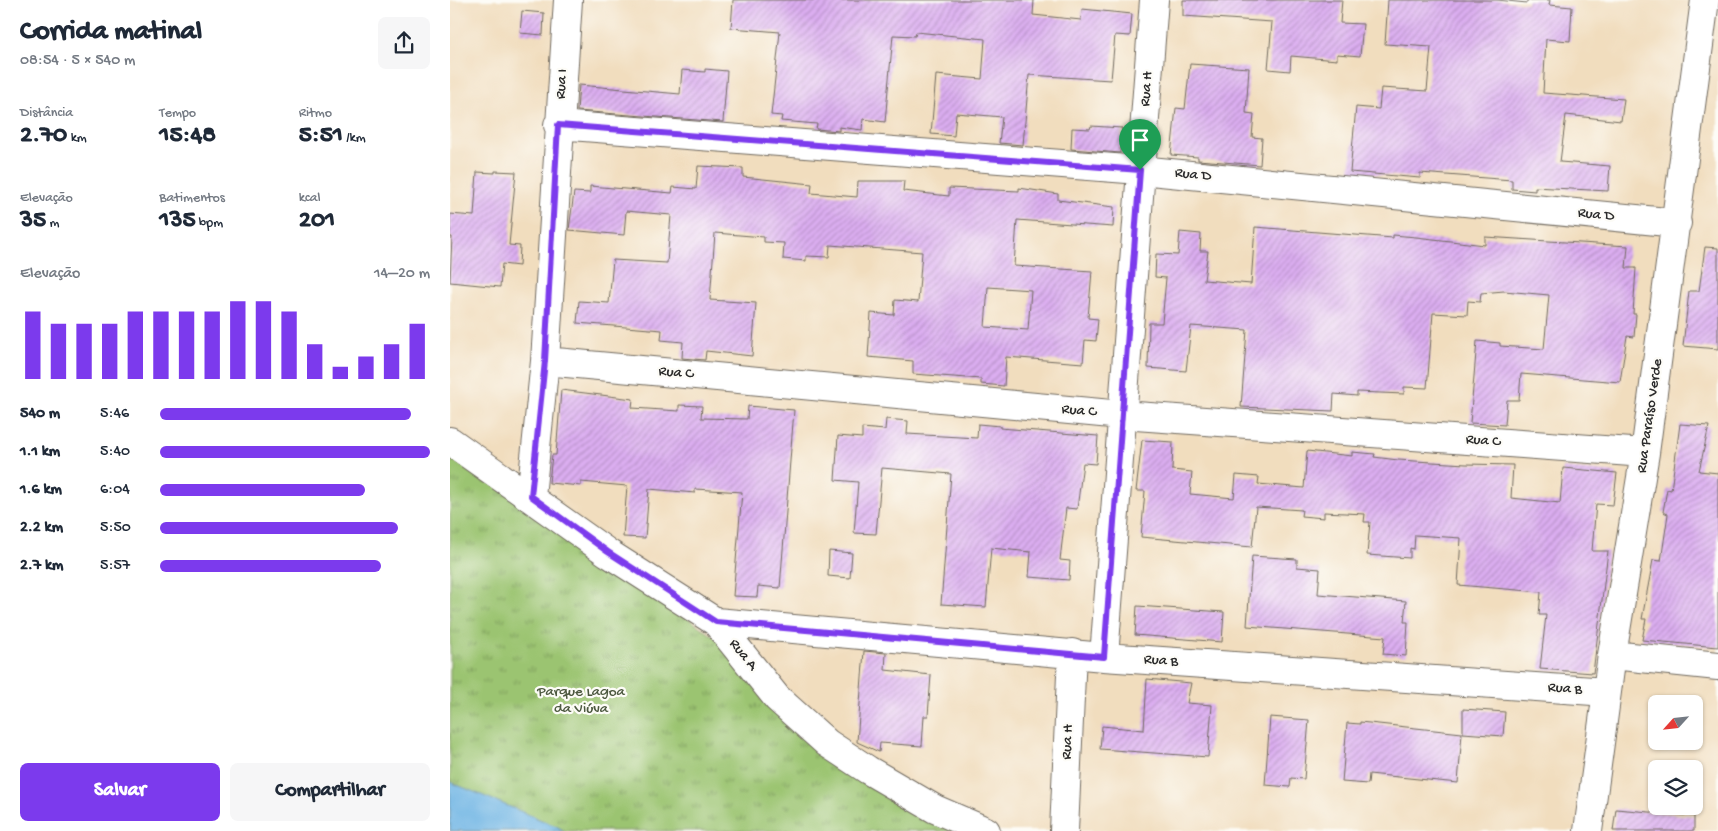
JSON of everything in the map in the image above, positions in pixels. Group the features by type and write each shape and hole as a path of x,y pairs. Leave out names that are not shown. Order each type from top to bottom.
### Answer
{"street":[{"name":"Rua I","path":"531,496 545,361 558,125 568,0"},
{"name":"Rua H","path":"1104,657 1154,0"},
{"name":"Rua Paraíso Verde","path":"1588,831 1612,654 1645,453 1706,0"},
{"name":"Rua D","path":"558,125 1140,170 1677,224"},
{"name":"Rua C","path":"545,361 1122,415 1645,453"},
{"name":"Rua A","path":"450,441 531,496 608,552 716,622 777,698 828,743 868,770 935,809 986,831"},
{"name":"Rua B","path":"716,622 1104,657 1607,692"},
{"name":"Rua H","path":"1064,831 1072,654"},
{"path":"1612,654 1718,666"}],"green space":[{"name":"Parque Lagoa da Viúva","path":"450,454 719,640 755,686 832,767 956,831 450,831"}],"water":[{"path":"450,782 556,826 565,831 450,831"}],"building":[{"path":"733,0 1034,0 1033,15 1081,20 1082,9 1132,14 1130,36 1115,35 1111,80 1029,75 1023,145 999,143 1002,117 956,113 954,136 931,134 936,75 982,79 985,39 916,32 915,36 893,35 885,122 863,119 862,130 839,127 839,131 816,129 817,124 781,121 782,116 771,115 780,32 731,28"},
{"path":"1183,0 1342,0 1340,23 1363,24 1360,56 1337,54 1337,60 1291,56 1290,71 1268,69 1272,22 1183,16"},
{"path":"1388,0 1497,0 1527,3 1527,0 1550,0 1549,5 1572,7 1570,41 1546,39 1543,93 1624,99 1621,121 1566,115 1560,162 1610,166 1608,191 1535,187 1535,191 1512,189 1512,180 1420,173 1420,178 1350,172 1356,107 1379,109 1381,88 1427,91 1431,47 1385,44"},
{"path":"522,11 544,13 543,35 520,33"},
{"path":"1190,64 1249,68 1246,113 1254,114 1252,137 1262,138 1260,165 1198,160 1198,157 1171,155 1176,108 1185,109"},
{"path":"705,69 727,71 723,122 577,111 579,85 680,94 682,70 705,72"},
{"path":"1091,126 1122,128 1120,153 1071,149 1072,128 1090,129"},
{"path":"698,166 743,168 743,177 812,184 811,193 857,197 858,181 904,181 903,191 949,196 949,188 1019,191 1019,188 1058,194 1058,200 1114,207 1113,227 1017,220 1014,266 1092,271 1088,318 1098,319 1096,341 1085,340 1083,363 1006,357 1004,386 981,384 981,379 913,374 913,361 868,357 871,313 894,315 895,300 918,302 922,252 830,245 829,257 806,256 806,261 783,259 784,243 764,242 764,237 715,233 710,300 756,303 752,356 706,351 705,360 682,358 683,342 661,340 662,330 577,323 579,301 609,303 613,260 667,263 671,215 626,211 624,235 569,230 574,192 590,193 590,186 672,193 673,187 696,189","holes":["988,287 1031,290 1028,330 985,327"]},
{"path":"495,171 516,172 509,245 520,246 519,266 502,264 500,287 450,282 452,237 450,237 450,214 474,216 477,172 495,173"},
{"path":"1255,227 1393,238 1393,235 1485,245 1485,237 1628,246 1626,268 1636,268 1633,314 1636,314 1634,337 1627,336 1620,382 1521,374 1519,400 1507,400 1505,425 1470,423 1477,341 1500,343 1500,346 1544,349 1549,295 1504,291 1481,293 1480,302 1468,301 1467,315 1433,313 1427,388 1404,387 1404,394 1357,392 1357,396 1334,394 1333,411 1241,407 1247,330 1191,326 1186,371 1148,368 1149,323 1162,323 1166,278 1155,277 1156,254 1178,255 1180,232 1201,234 1200,251 1208,251 1204,280 1251,284"},
{"path":"1705,247 1718,248 1718,349 1683,346 1689,291 1699,291"},
{"path":"561,390 633,399 632,408 679,411 679,405 702,406 701,418 747,419 748,406 794,410 780,588 758,586 757,597 733,596 742,492 695,489 695,493 649,489 645,538 623,537 627,486 581,482 581,486 549,483 552,455 556,455"},
{"path":"886,419 908,421 907,434 977,438 978,424 1000,426 1000,428 1098,436 1096,464 1083,463 1077,509 1066,508 1060,560 1070,561 1069,580 1029,577 1031,552 991,548 986,607 941,604 951,474 882,468 876,534 854,533 858,482 835,480 838,436 862,438 862,428 885,430"},
{"path":"1680,424 1709,426 1699,471 1718,473 1718,647 1642,640 1646,619 1642,619 1653,560 1661,561 1668,514 1663,512 1667,489 1671,490"},
{"path":"1142,440 1173,442 1172,470 1192,472 1190,494 1234,498 1236,475 1259,477 1258,484 1304,488 1307,451 1352,456 1352,452 1375,454 1374,457 1398,460 1513,465 1511,498 1560,503 1563,468 1617,473 1613,505 1596,504 1592,551 1608,551 1593,673 1540,669 1546,615 1539,615 1541,592 1458,585 1461,538 1415,535 1414,549 1410,548 1410,558 1367,555 1370,522 1364,522 1365,514 1324,512 1324,518 1301,516 1302,510 1256,507 1252,547 1141,537 1145,491 1136,491"},
{"path":"829,551 852,553 850,578 828,576"},
{"path":"1252,556 1297,559 1297,567 1320,569 1318,594 1406,601 1404,622 1408,622 1406,656 1383,654 1385,637 1247,626"},
{"path":"1137,606 1224,612 1222,642 1135,635"},
{"path":"864,651 886,653 885,670 931,675 928,716 924,716 922,746 880,743 879,752 857,742"},
{"path":"1147,679 1191,683 1187,703 1212,705 1208,757 1100,749 1102,726 1144,730"},
{"path":"1463,709 1505,712 1503,736 1463,733"},
{"path":"1270,717 1309,720 1304,779 1291,778 1290,787 1265,785"},
{"path":"1360,722 1462,733 1458,783 1369,774 1368,784 1342,782 1347,723 1360,724"},
{"path":"1616,809 1648,812 1648,815 1694,816 1694,831 1613,831"}],"route":[{"path":"558,125 1140,170 1104,657 716,622 608,552 531,496 545,361 558,125"}]}
